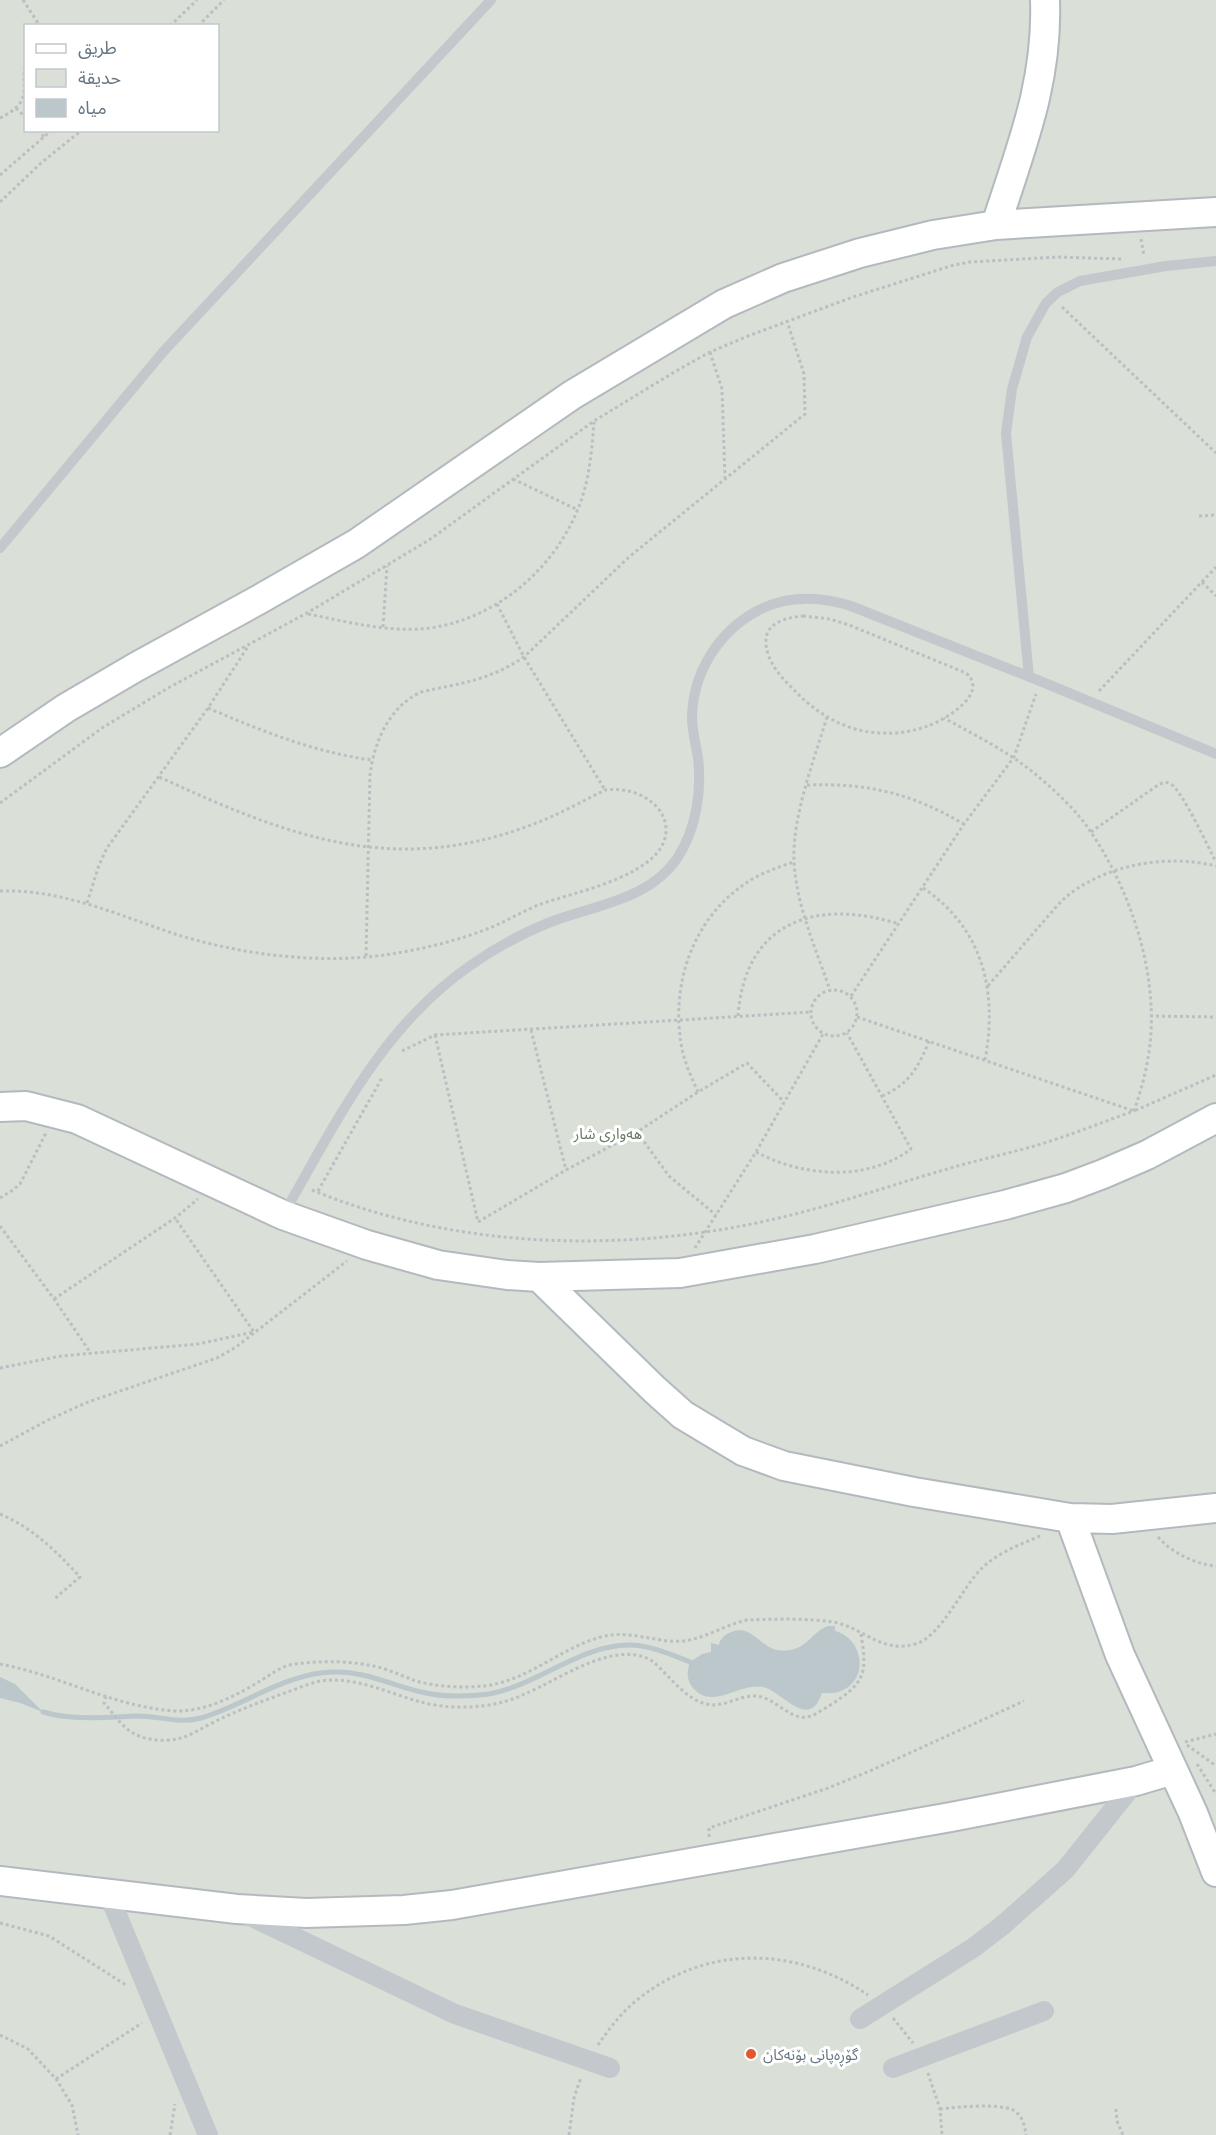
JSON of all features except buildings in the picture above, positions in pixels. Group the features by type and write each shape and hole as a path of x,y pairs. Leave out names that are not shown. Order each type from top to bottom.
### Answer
{"street":[{"path":"996,225 1035,105 1046,43 1045,0"},
{"path":"0,753 66,708 356,544 572,395 724,304 783,278 860,253 933,235 996,225 1216,212"},
{"path":"0,1107 26,1106 77,1119 283,1215 367,1245 438,1265 539,1277 680,1273 815,1249 1005,1205 1066,1188 1103,1174 1148,1155 1216,1118"},
{"path":"539,1277 683,1414 743,1451 784,1466 914,1492 1070,1518 1112,1519 1216,1508"},
{"path":"1070,1518 1120,1655 1185,1760 1216,1872"},
{"path":"0,1881 237,1910 306,1913 404,1910 452,1905 940,1819 1137,1781 1185,1760"},
{"path":"860,2019 973,1948 1003,1925 1065,1870 1137,1781"},
{"path":"108,1893 208,2135"},
{"path":"237,1910 455,2014 610,2068"},
{"path":"893,2068 1044,2012"}],"lane":[{"path":"0,548 163,352 491,0"},
{"path":"1029,677 1006,433 1010,396 1021,353 1035,320 1052,297 1073,284 1087,279 1166,266 1216,261"},
{"path":"283,1215 370,1068 405,1022 445,984 492,951 530,930 642,890 662,877 671,866 690,830 699,792 692,719 696,688 708,658 729,631 740,621 762,608 785,601 814,598 834,600 1040,681 1216,754"}],"path":[{"path":"23,0 38,24"},
{"path":"172,24 197,0"},
{"path":"200,24 224,0"},
{"path":"0,118 16,108 23,99 24,86"},
{"path":"16,108 24,116"},
{"path":"40,132 44,137"},
{"path":"0,176 50,132"},
{"path":"0,202 41,163 80,132"},
{"path":"0,803 39,772 102,728 168,688 307,613 387,566 429,540 594,421 644,389 710,352 787,321 897,282 954,265 1058,257 1096,256 1128,259"},
{"path":"1137,260 1166,266"},
{"path":"1052,297 1216,453"},
{"path":"366,956 367,848 372,760 386,725 398,708 412,696 421,692 480,680 524,657 629,557 805,414 804,374 787,321"},
{"path":"710,352 722,389 725,478"},
{"path":"307,613 383,627 430,628 450,623 497,604 514,593 547,560 565,535 578,510 586,482 594,421"},
{"path":"513,479 578,510"},
{"path":"1200,516 1216,515"},
{"path":"383,627 387,566"},
{"path":"1089,701 1216,567"},
{"path":"1202,582 1216,596"},
{"path":"497,604 524,657 605,790"},
{"path":"803,616 830,619 966,673 973,682 972,691 964,703 944,718 912,730 883,733 855,729 827,717 780,676 770,658 767,650 767,635 769,629 781,620 803,616"},
{"path":"87,903 107,848 208,708 249,644"},
{"path":"850,996 964,824 1014,757 1040,681"},
{"path":"208,708 298,744 341,756 372,760"},
{"path":"827,717 798,824 794,862 806,918 830,990"},
{"path":"944,718 1014,757 1052,789 1091,832 1115,871 1145,960 1149,985 1149,1056 1142,1089 1134,1111"},
{"path":"0,891 36,893 87,903 177,934 266,955 366,956 438,945 488,929 538,905 612,880 651,860 662,847 665,839 665,822 660,810 650,800 631,791 617,789 605,790 533,825 476,842 409,849 367,848 330,841 231,810 159,777"},
{"path":"1091,832 1158,785 1163,782 1169,783 1176,789 1192,814 1216,864"},
{"path":"807,785 833,784 880,789 934,807 964,824"},
{"path":"988,986 1065,898 1083,885 1115,871 1167,861 1216,864"},
{"path":"698,1092 683,1052 678,1021 681,982 686,962 710,918 723,902 755,877 794,862"},
{"path":"923,888 937,898 959,921 977,952 988,986 990,1020 985,1060"},
{"path":"738,1017 740,992 752,961 774,934 789,925 806,918 833,913 865,915 899,924"},
{"path":"830,990 844,992 850,996 858,1010 855,1025 847,1033 836,1037 823,1034 815,1027 811,1012 816,998 830,990"},
{"path":"401,1051 435,1035 811,1012"},
{"path":"1150,1016 1216,1017"},
{"path":"857,1017 1134,1111"},
{"path":"531,1030 566,1170"},
{"path":"756,1152 781,1164 808,1170 856,1171 884,1165 898,1159 911,1149 847,1033"},
{"path":"705,1233 756,1152 823,1034"},
{"path":"435,1035 478,1222 566,1170 637,1132 747,1063 784,1102"},
{"path":"882,1096 908,1079 920,1063 929,1041"},
{"path":"318,1191 384,1075"},
{"path":"300,1185 341,1202 386,1216 451,1230 517,1239 630,1239 705,1233 787,1216 1033,1146 1134,1111 1216,1075"},
{"path":"0,1198 20,1184 56,1113"},
{"path":"637,1132 669,1176 716,1215"},
{"path":"54,1299 175,1218 215,1184"},
{"path":"175,1218 254,1332"},
{"path":"0,1226 90,1352"},
{"path":"0,1446 81,1406 217,1358 236,1347 367,1245"},
{"path":"0,1368 90,1352 198,1344 254,1332"},
{"path":"0,1514 30,1529 47,1542 80,1577 53,1600"},
{"path":"1152,1515 1156,1534 1167,1546 1190,1559 1216,1566"},
{"path":"0,1664 45,1674 106,1696 158,1708 187,1711 236,1694 283,1667 294,1664 347,1662 365,1664 434,1685 485,1686 523,1674 601,1637 637,1635 668,1641 683,1641 747,1620 828,1622 847,1626 869,1639 905,1646 923,1641 942,1622 982,1568 1006,1551 1040,1536"},
{"path":"106,1696 104,1703 133,1733 147,1738 177,1739 307,1685 332,1681 364,1684 428,1704 457,1706 492,1704 539,1689 594,1661 620,1654 644,1656 651,1660 690,1696 706,1704 728,1704 747,1697 760,1697 790,1713 804,1717 820,1712 860,1682 864,1657 861,1634"},
{"path":"710,1860 709,1828 828,1788 1024,1701"},
{"path":"1183,1742 1216,1734"},
{"path":"1183,1742 1185,1760 1216,1794"},
{"path":"1183,1742 1216,1766"},
{"path":"0,1923 50,1936 73,1949 154,2008 56,2079"},
{"path":"637,2000 663,1982 693,1969 724,1960 756,1958 788,1960 819,1969 849,1982 898,2023 921,2058 931,2078 940,2109 942,2135"},
{"path":"0,2035 28,2049 56,2079 72,2105 78,2135"},
{"path":"940,2109 998,2107 1011,2110 1023,2122 1026,2135"},
{"path":"1116,2109 1117,2121 1123,2135"}],"green space":[{"name":"هەواری شار","path":"0,0 1216,0 1216,2135 0,2135"}],"water":[{"path":"828,1626 835,1626 835,1631 852,1642 857,1650 859,1669 850,1685 839,1692 822,1693 817,1704 810,1709 795,1706 763,1687 745,1688 709,1697 693,1688 689,1682 690,1662 702,1654 711,1652 711,1643 719,1645 726,1634 737,1630 748,1632 771,1648 785,1651 796,1649"},
{"path":"0,1677 15,1684 43,1712 0,1698"}],"waterway":[{"path":"43,1712 79,1717 146,1716 193,1720 299,1678 333,1672 367,1676 429,1694 481,1695 525,1683 593,1651 629,1645 652,1648 690,1662"}],"place":[{"name":"گۆڕەپانی بۆنەکان","path":"751,2054"}]}
